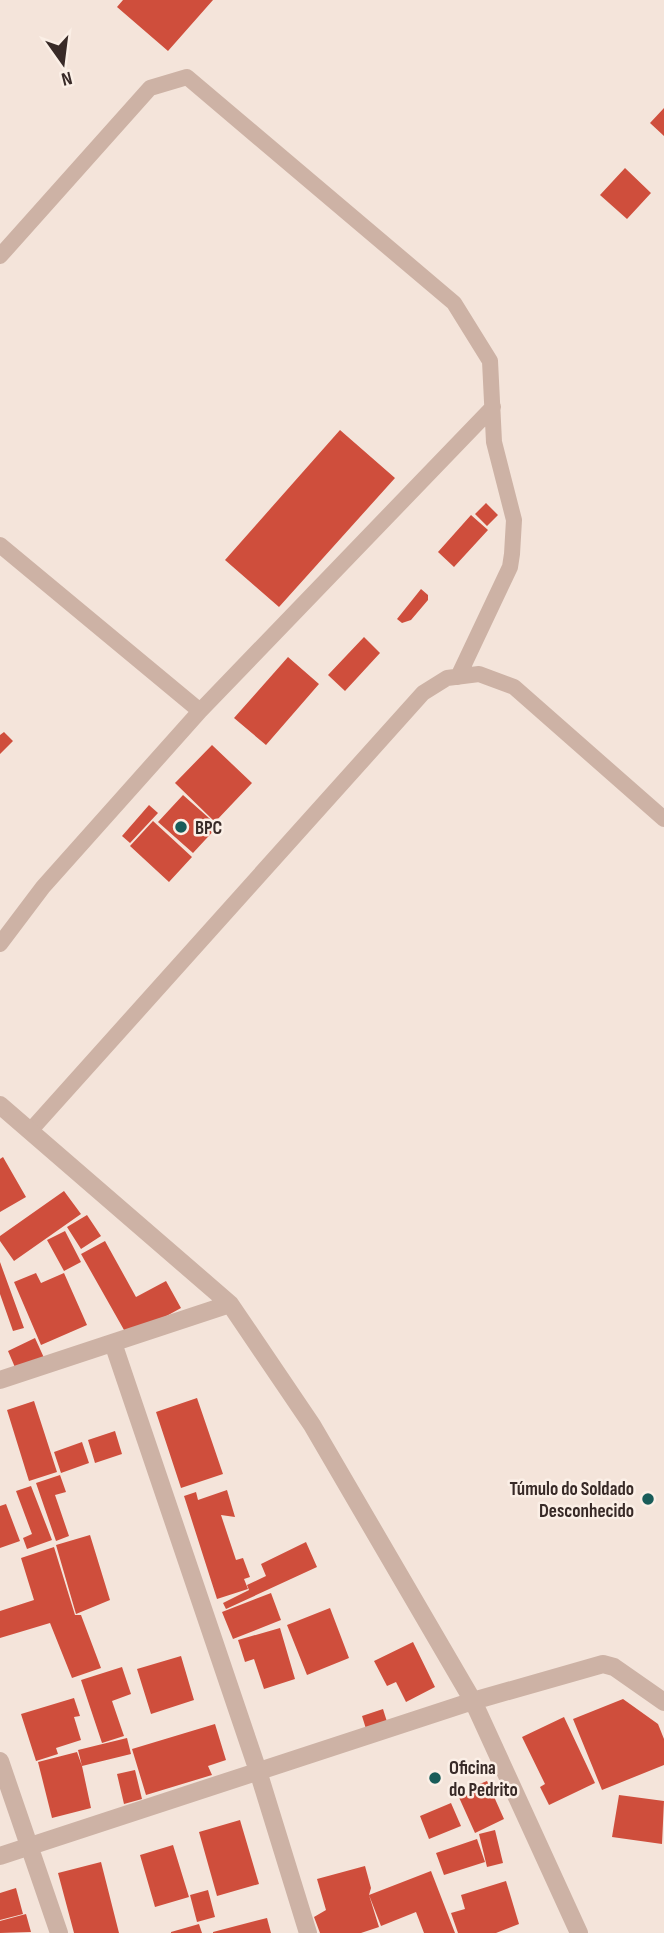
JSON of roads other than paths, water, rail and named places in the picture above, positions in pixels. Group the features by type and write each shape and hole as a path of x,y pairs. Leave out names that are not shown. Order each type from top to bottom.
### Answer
{"street":[{"path":"0,1105 230,1304 312,1425 474,1700 579,1933"},
{"path":"0,1380 230,1304"},
{"path":"113,1343 258,1771 308,1933"},
{"path":"0,1856 474,1700 603,1664 614,1667 664,1702"},
{"path":"0,1761 58,1933"}],"lane":[{"path":"0,256 150,88 187,77 454,303 490,361 494,442 514,520 510,567 458,677"},
{"path":"0,944 43,887 201,711 493,407"},
{"path":"0,545 201,711"},
{"path":"30,1131 423,693 447,678 479,674 514,687 664,819"}],"place":[{"name":"BPC","path":"181,827"},
{"name":"Túmulo do Soldado Desconhecido","path":"648,1499"},
{"name":"Oficina do Pedrito","path":"435,1778"}]}
